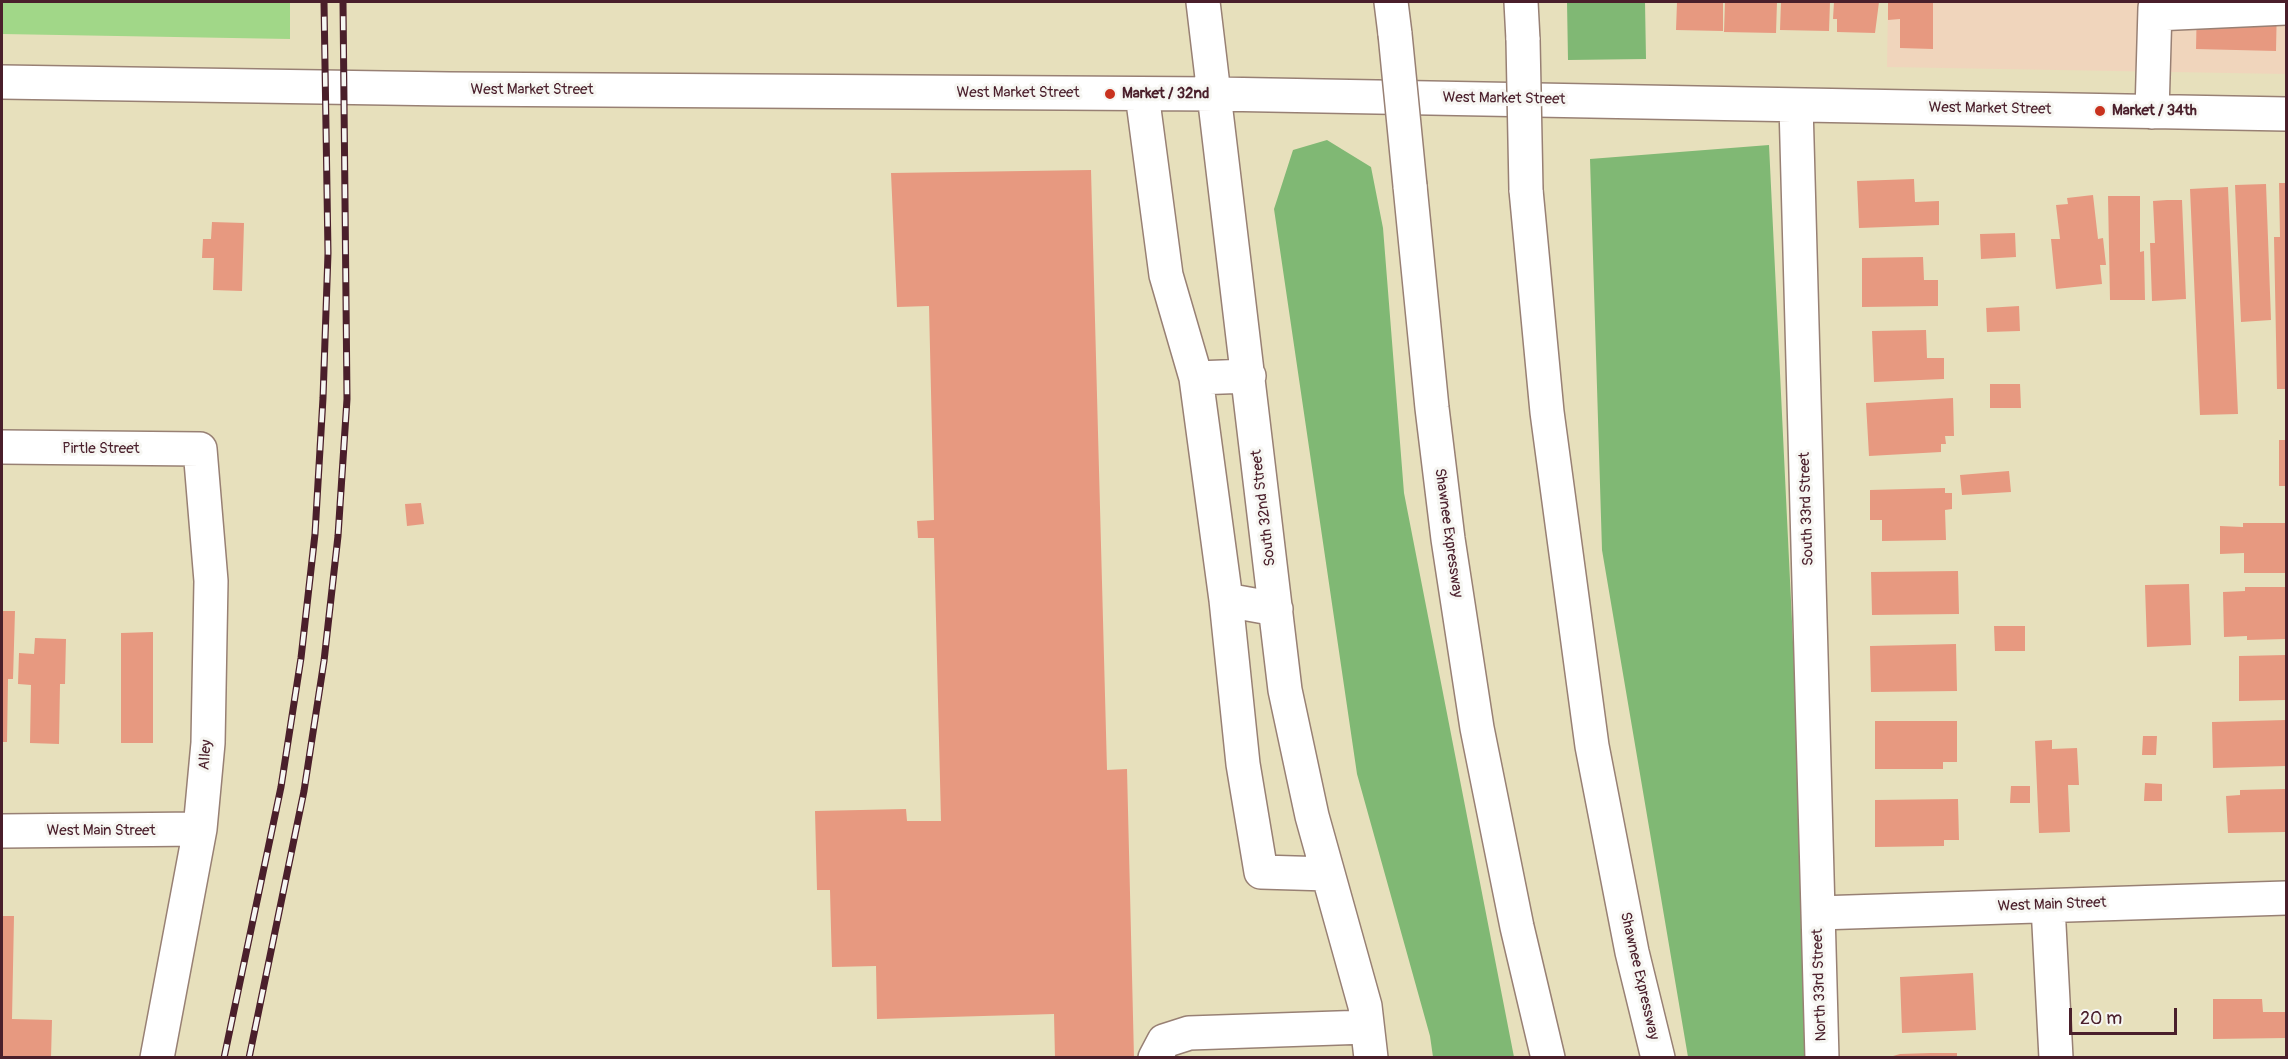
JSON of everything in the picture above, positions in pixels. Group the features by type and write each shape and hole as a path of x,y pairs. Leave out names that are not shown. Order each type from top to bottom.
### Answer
{"main road":[{"name":"South 32nd Street","path":"1203,2 1216,94 1285,690 1312,816 1368,1030"},
{"name":"Shawnee Expressway","path":"1393,2 1432,408 1448,539 1477,728 1517,927 1548,1058"},
{"name":"Shawnee Expressway","path":"1521,2 1526,190 1547,412 1592,746 1632,952 1658,1058"},
{"path":"2152,112 2159,8 2286,8"},
{"name":"West Market Street","path":"2,82 449,89 1216,94 2286,114"},
{"path":"1142,94 1166,275 1196,378 1226,600 1243,764 1261,873 1328,874"},
{"name":"South 33rd Street","path":"1796,105 1818,913"},
{"path":"1196,378 1249,376"},
{"name":"Pirtle Street","path":"2,447 200,449"},
{"name":"Alley","path":"158,1058 200,830 208,743 211,581 200,449"},
{"path":"1226,600 1276,609"},
{"name":"West Main Street","path":"2,831 200,830"},
{"name":"West Main Street","path":"1818,913 2286,898"},
{"path":"2048,906 2056,1058"},
{"name":"North 33rd Street","path":"1818,913 1822,1058"},
{"path":"1155,1058 1164,1041 1189,1033 1368,1030"}],"shaded area":[{"path":"1888,2 2286,2 2286,74 1887,67"}],"green space":[{"path":"2,2 290,2 290,39 2,34"},
{"path":"1567,2 1645,2 1646,59 1568,60"},
{"path":"1327,140 1371,167 1383,228 1404,493 1514,1057 1433,1057 1430,1036 1357,774 1274,209 1293,150"},
{"path":"1769,145 1813,1057 1688,1057 1602,550 1590,159"}],"building":[{"path":"1677,2 1723,2 1723,31 1676,30"},
{"path":"1725,2 1777,2 1776,33 1724,32"},
{"path":"1781,2 1830,2 1829,31 1780,30"},
{"path":"1834,2 1879,2 1875,33 1837,32 1837,19 1833,19"},
{"path":"1888,2 1933,2 1933,49 1900,48 1900,19 1888,20"},
{"path":"2197,2 2277,2 2276,51 2196,49"},
{"path":"1091,170 1107,770 1127,769 1134,1058 1055,1058 1054,1014 877,1019 876,966 832,967 830,890 817,890 815,811 906,809 907,821 941,821 934,538 918,538 917,521 934,520 929,306 897,307 891,173"},
{"path":"1914,179 1915,202 1939,201 1939,225 1859,228 1857,181"},
{"path":"2279,183 2286,183 2286,389 2277,389 2274,237 2280,237"},
{"path":"2266,184 2271,320 2241,322 2235,185"},
{"path":"2228,187 2238,414 2200,415 2190,189"},
{"path":"2093,195 2098,239 2103,238 2106,265 2100,265 2102,284 2056,289 2051,239 2060,239 2056,205 2068,204 2067,198"},
{"path":"2108,196 2140,196 2140,252 2144,251 2145,300 2110,300"},
{"path":"2182,200 2186,299 2152,301 2150,243 2155,243 2153,201"},
{"path":"212,222 244,223 242,291 213,290 214,258 202,258 203,239 211,239"},
{"path":"2015,233 2016,257 1981,259 1980,234"},
{"path":"1923,257 1924,280 1938,280 1938,306 1862,307 1862,258"},
{"path":"2019,306 2020,331 1987,332 1986,308"},
{"path":"1926,330 1927,358 1944,358 1944,379 1874,382 1872,331"},
{"path":"1990,384 2020,384 2021,408 1990,408"},
{"path":"1953,398 1954,436 1945,436 1946,444 1941,444 1941,452 1869,456 1866,403"},
{"path":"2279,440 2286,440 2286,486 2279,486"},
{"path":"2009,471 2011,492 1962,495 1960,475"},
{"path":"1945,488 1945,493 1952,493 1952,509 1945,510 1946,540 1882,541 1882,520 1870,520 1870,490"},
{"path":"421,503 424,524 407,526 405,504"},
{"path":"2243,523 2286,523 2286,573 2244,573 2244,553 2220,554 2220,526 2243,527"},
{"path":"1958,571 1959,614 1872,615 1871,572"},
{"path":"2189,584 2191,645 2147,647 2145,585"},
{"path":"2245,587 2286,587 2286,639 2247,640 2247,636 2224,637 2223,592 2245,591"},
{"path":"2,611 15,611 13,679 8,679 7,742 2,742"},
{"path":"1994,626 2025,626 2025,651 1995,651"},
{"path":"153,632 153,743 121,743 121,633"},
{"path":"35,638 66,639 65,684 60,684 59,744 30,743 31,685 18,684 19,653 34,654"},
{"path":"1956,644 1957,691 1871,692 1870,646"},
{"path":"2286,655 2286,700 2239,701 2239,656"},
{"path":"2286,720 2286,766 2213,768 2212,722"},
{"path":"1875,721 1957,721 1957,762 1943,762 1943,769 1875,769"},
{"path":"2143,736 2157,736 2156,755 2142,755"},
{"path":"2052,740 2052,749 2077,748 2079,785 2068,785 2070,832 2039,833 2035,741"},
{"path":"2145,783 2162,784 2162,801 2144,801"},
{"path":"2011,786 2030,786 2030,803 2010,803"},
{"path":"2286,789 2286,832 2228,833 2226,796 2240,795 2240,790"},
{"path":"1958,799 1959,840 1944,840 1944,846 1875,847 1875,800"},
{"path":"2,916 14,916 12,1019 52,1020 51,1058 2,1058"},
{"path":"1973,973 1976,1030 1902,1033 1900,977"},
{"path":"2213,999 2262,999 2263,1012 2286,1012 2286,1038 2213,1039"},
{"path":"1957,1053 1957,1058 1893,1058 1900,1054"}],"railway":[{"path":"224,1058 281,787 301,658 315,534 328,253 324,2"},
{"path":"249,1058 304,791 324,661 338,536 347,399 343,2"}],"place":[{"name":"Market / 32nd","path":"1110,94"},
{"name":"Market / 34th","path":"2100,111"}]}
